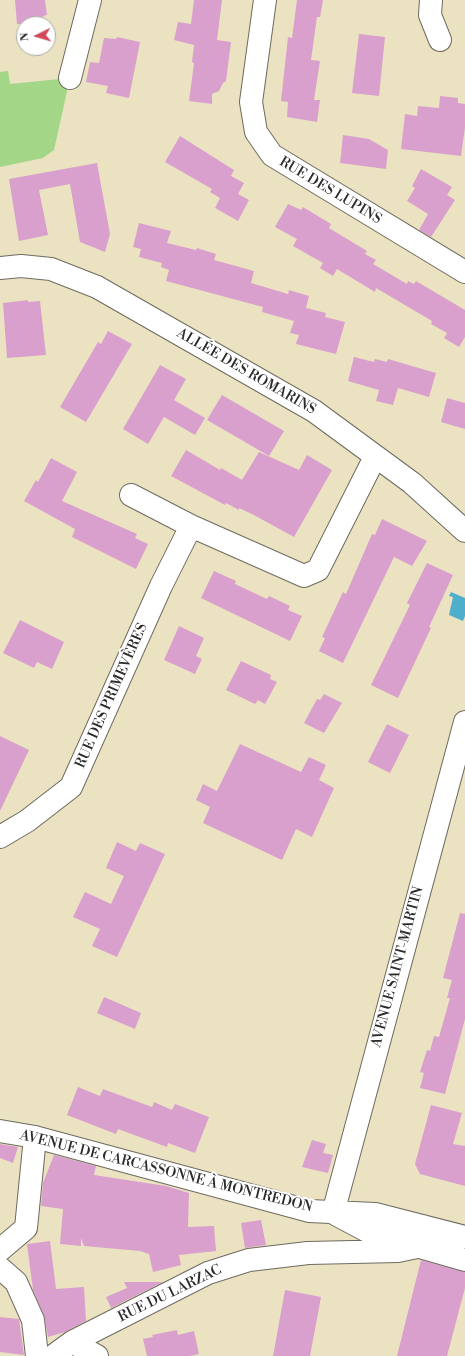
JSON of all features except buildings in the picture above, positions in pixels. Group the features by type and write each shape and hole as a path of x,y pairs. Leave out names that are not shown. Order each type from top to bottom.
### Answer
{"street":[{"path":"70,78 90,0"},
{"name":"RUE DES LUPINS","path":"265,0 251,102 256,132 272,156 465,272"},
{"path":"431,0 430,15 440,40"},
{"name":"ALLÉE DES ROMARINS","path":"0,268 21,266 51,269 97,287 314,411 412,483 465,531"},
{"path":"131,495 191,526 304,576 318,570 375,457"},
{"name":"RUE DES PRIMEVÈRES","path":"0,837 27,821 71,788 161,586 191,526"},
{"name":"AVENUE SAINT-MARTIN","path":"333,1213 465,722"},
{"name":"AVENUE DE CARCASSONNE À MONTREDON","path":"0,1131 35,1137 259,1199 309,1211 375,1214 465,1237"},
{"path":"0,1250 26,1228 35,1137"},
{"path":"333,1213 372,1233 465,1260"},
{"path":"417,1247 423,1226"},
{"name":"RUE DU LARZAC","path":"53,1356 72,1342 208,1272 249,1260 308,1253 398,1252 417,1247"},
{"path":"0,1268 16,1282 33,1320 37,1356"},
{"path":"72,1342 97,1356"}],"green space":[{"path":"8,71 10,84 70,78 54,150 43,158 0,167 0,72"}],"water":[{"path":"451,592 465,598 465,616 463,621 449,615 453,597 449,596"}]}
